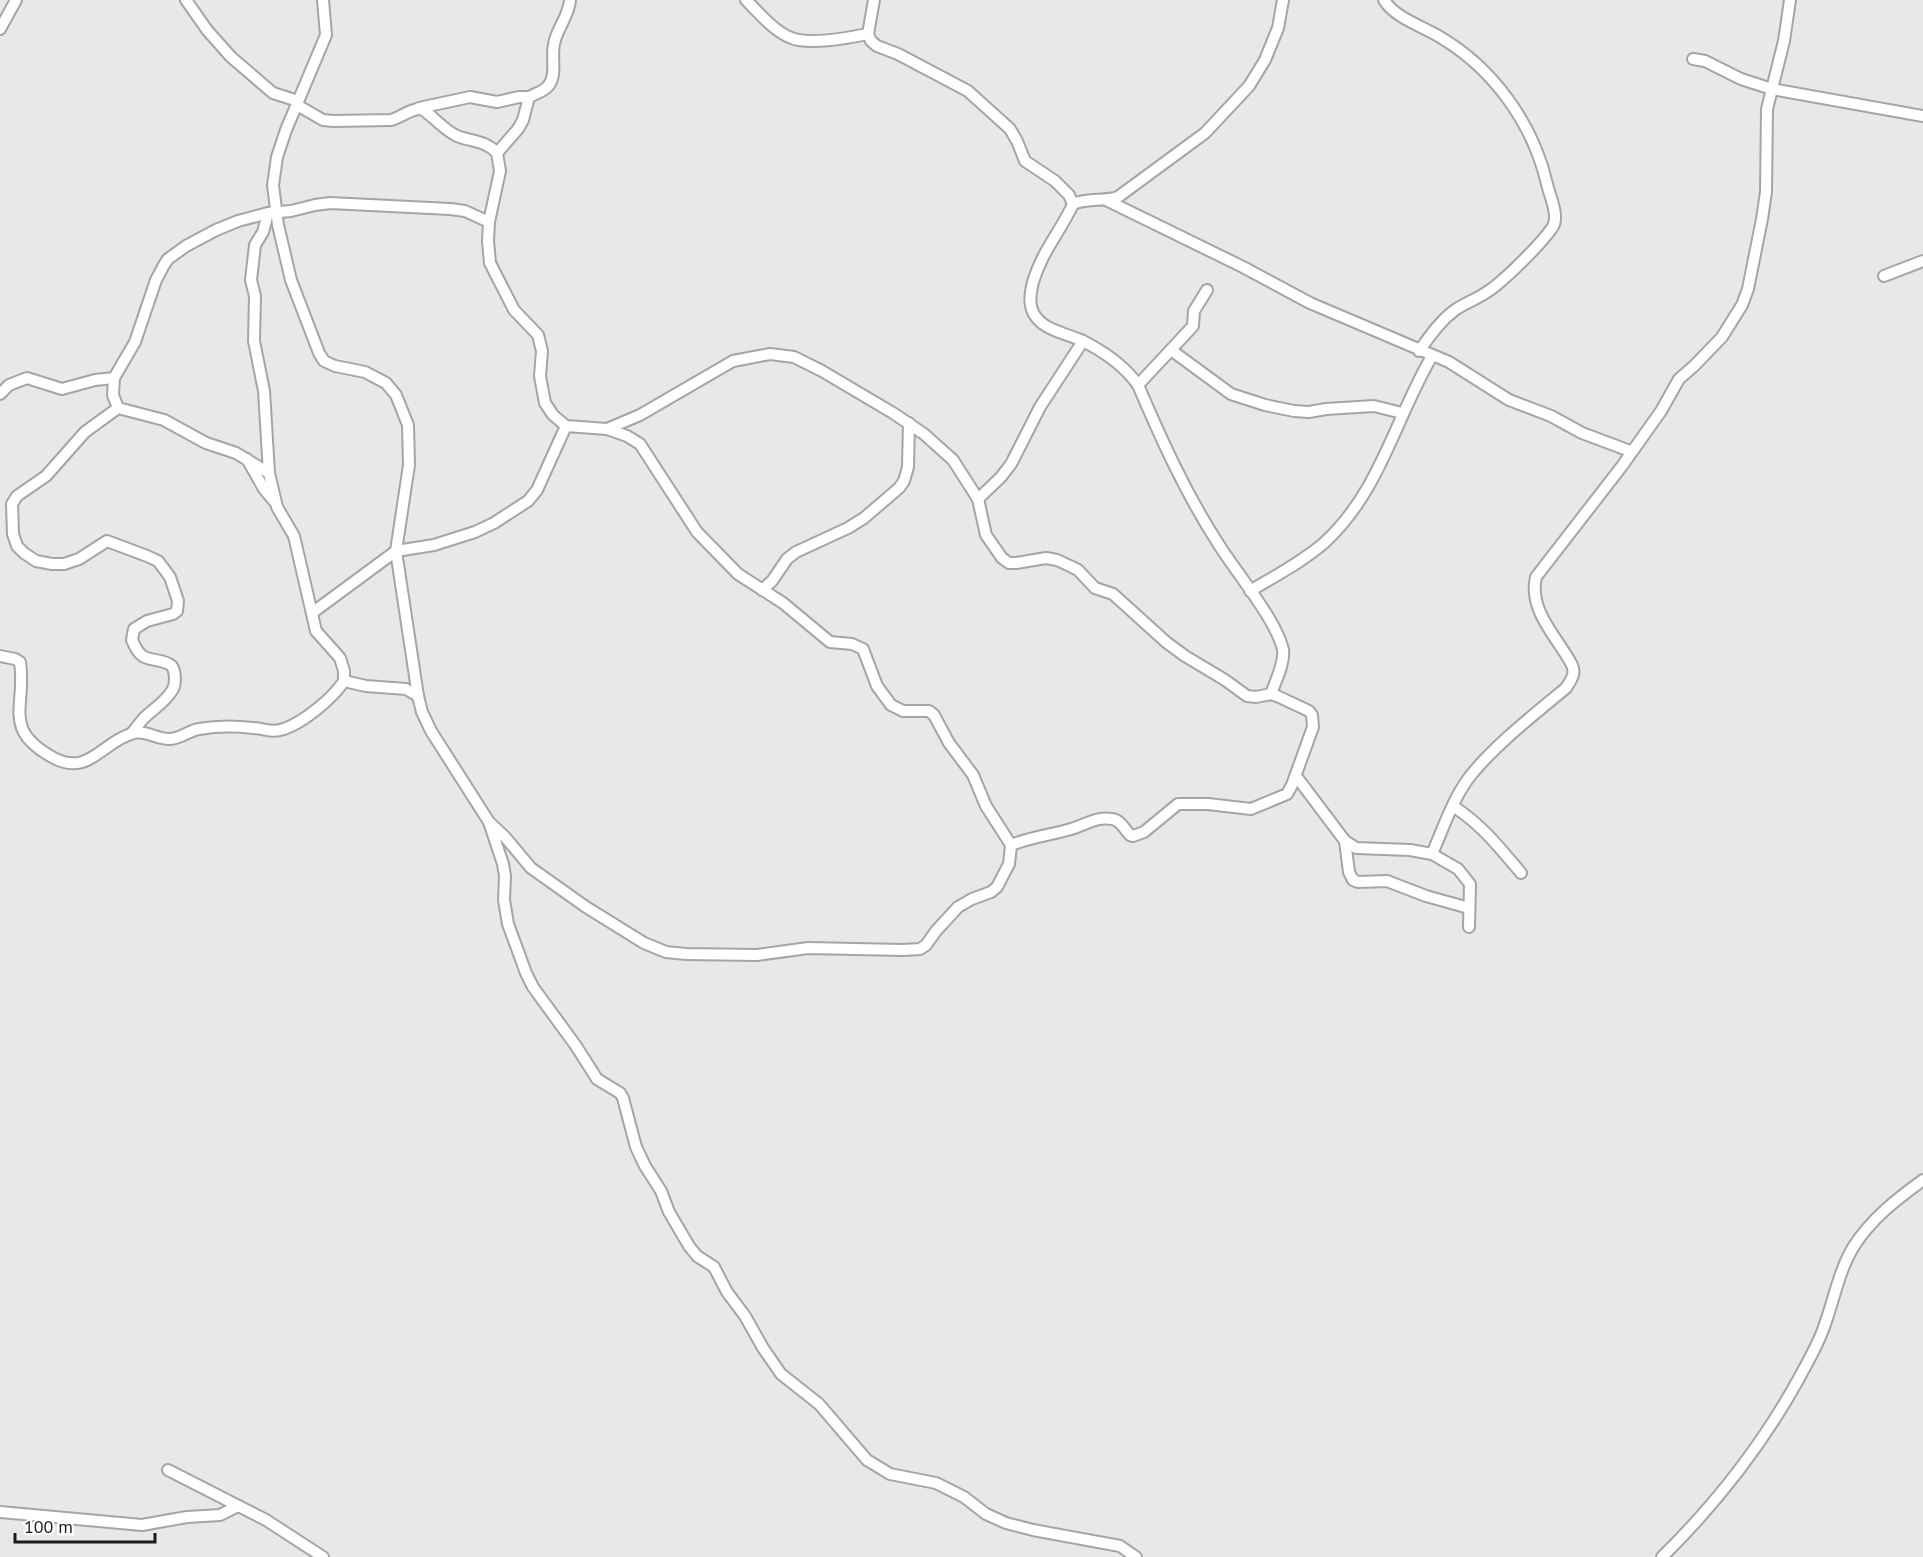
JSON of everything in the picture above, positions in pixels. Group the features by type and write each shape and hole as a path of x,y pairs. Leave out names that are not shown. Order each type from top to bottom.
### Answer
{"street":[{"path":"0,29 16,0"},
{"path":"186,0 213,39 273,93 297,103 323,120 333,121 390,120 418,108 470,98 497,102 529,97 545,90 553,75 554,43 557,32 568,11 570,0"},
{"path":"323,0 326,35 286,130 273,173 272,212 291,280 324,361 335,366 365,372 386,383 403,408 408,425 409,465 396,551 418,696 430,731 489,822 504,864 504,900 508,924 533,987 580,1051 597,1079 620,1093 636,1147 661,1191 679,1230 697,1256 714,1267 727,1292 745,1316 781,1374 819,1404 867,1460 890,1474 936,1483 964,1497 986,1514 1006,1523 1120,1546 1136,1557"},
{"path":"746,0 782,34 790,38 801,41 868,34"},
{"path":"874,0 868,34 877,46 898,54 969,91 1010,129 1025,161 1055,180 1068,195 1072,204 1069,213 1043,255 1030,298 1031,309 1042,324 1083,341 1118,363 1138,385 1176,471 1220,546 1280,640 1283,653 1271,694"},
{"path":"1072,204 1088,199 1106,200 1126,193 1158,166 1205,133 1249,86 1265,60 1278,28 1283,0"},
{"path":"1384,0 1395,12 1443,38 1491,77 1514,109 1537,150 1555,215 1552,228 1518,263 1488,291 1454,311 1435,328 1419,351"},
{"path":"1432,854 1468,778 1493,752 1566,688 1573,677 1575,670 1538,608 1534,592 1536,577 1622,466 1679,379 1722,337 1742,305 1748,289 1766,192 1767,109 1784,41 1790,0"},
{"path":"1693,59 1705,61 1741,79 1772,89 1923,116"},
{"path":"497,153 524,120 529,97"},
{"path":"418,108 426,111 459,137 485,143 497,153 500,171 489,222 490,263 514,310 538,335 542,351 540,376 545,403 553,415 566,426 608,429 640,444 697,532 738,574 783,603 830,642 852,644 863,649 877,686 891,705 903,711 929,711 934,715 949,743 973,775 986,806 1011,845 1009,864 997,887 958,907 920,949 903,951 808,948 757,956 686,954 666,952 644,943 586,907 531,868 489,822"},
{"path":"1106,200 1243,267 1310,303 1449,362 1509,400 1551,416 1582,433 1630,452"},
{"path":"118,408 113,395 114,378 135,342 156,280 168,259 216,230 238,221 272,212 291,211 330,203 450,208 465,211 489,222"},
{"path":"272,212 255,245 251,280 255,296 254,341 264,391 269,473 275,502"},
{"path":"1884,276 1923,261"},
{"path":"1138,385 1193,326 1194,311 1207,290"},
{"path":"978,499 1011,464 1040,407 1083,341"},
{"path":"1171,350 1231,394 1265,405 1309,412 1326,408 1374,406 1402,413"},
{"path":"608,429 640,415 733,361 770,354 794,357 909,423 953,460 978,499 986,535 1002,558 1009,563 1046,558 1058,560 1078,570 1095,588 1113,594 1166,642 1247,696 1271,694 1295,704 1312,715 1313,727 1296,776 1287,794 1257,808 1243,809 1183,803 1171,808 1137,835 1130,835 1118,821 1104,818 1095,819 1065,831 1031,837 1011,845"},
{"path":"1250,591 1304,558 1323,543 1360,502 1385,458 1402,413 1432,356"},
{"path":"0,394 9,385 27,378 62,389 95,380 114,378"},
{"path":"118,408 164,420 206,443 229,450 269,473"},
{"path":"0,656 20,662 21,687 18,719 23,730 36,745 52,757 73,765 97,755 131,734 173,689 175,681 172,666 144,657 132,640 135,629 147,621 177,611 178,601 170,576 158,561 112,542 102,543 79,559 64,564 36,561 17,546 11,517 12,504 17,496 45,476 85,432 118,408"},
{"path":"762,590 772,581 787,559 796,552 848,528 899,489 908,467 909,423"},
{"path":"312,613 396,551 434,545 476,532 528,501 537,490 566,426"},
{"path":"131,734 144,732 170,739 198,729 252,728 272,732 288,728 301,720 324,702 344,681 340,658 316,631 294,536 275,502 264,489 246,459"},
{"path":"344,681 366,686 406,689 418,696"},
{"path":"1296,776 1345,841 1356,848 1410,850 1432,854 1466,876 1470,884 1469,927"},
{"path":"1453,806 1488,833 1521,873"},
{"path":"1345,841 1349,872 1358,882 1388,881 1426,896 1469,908"},
{"path":"1662,1557 1689,1529 1752,1454 1797,1381 1823,1329 1845,1262 1854,1246 1890,1204 1923,1180"},
{"path":"168,1470 266,1520 323,1557"},
{"path":"0,1512 142,1525 188,1517 220,1515 238,1506"}]}
